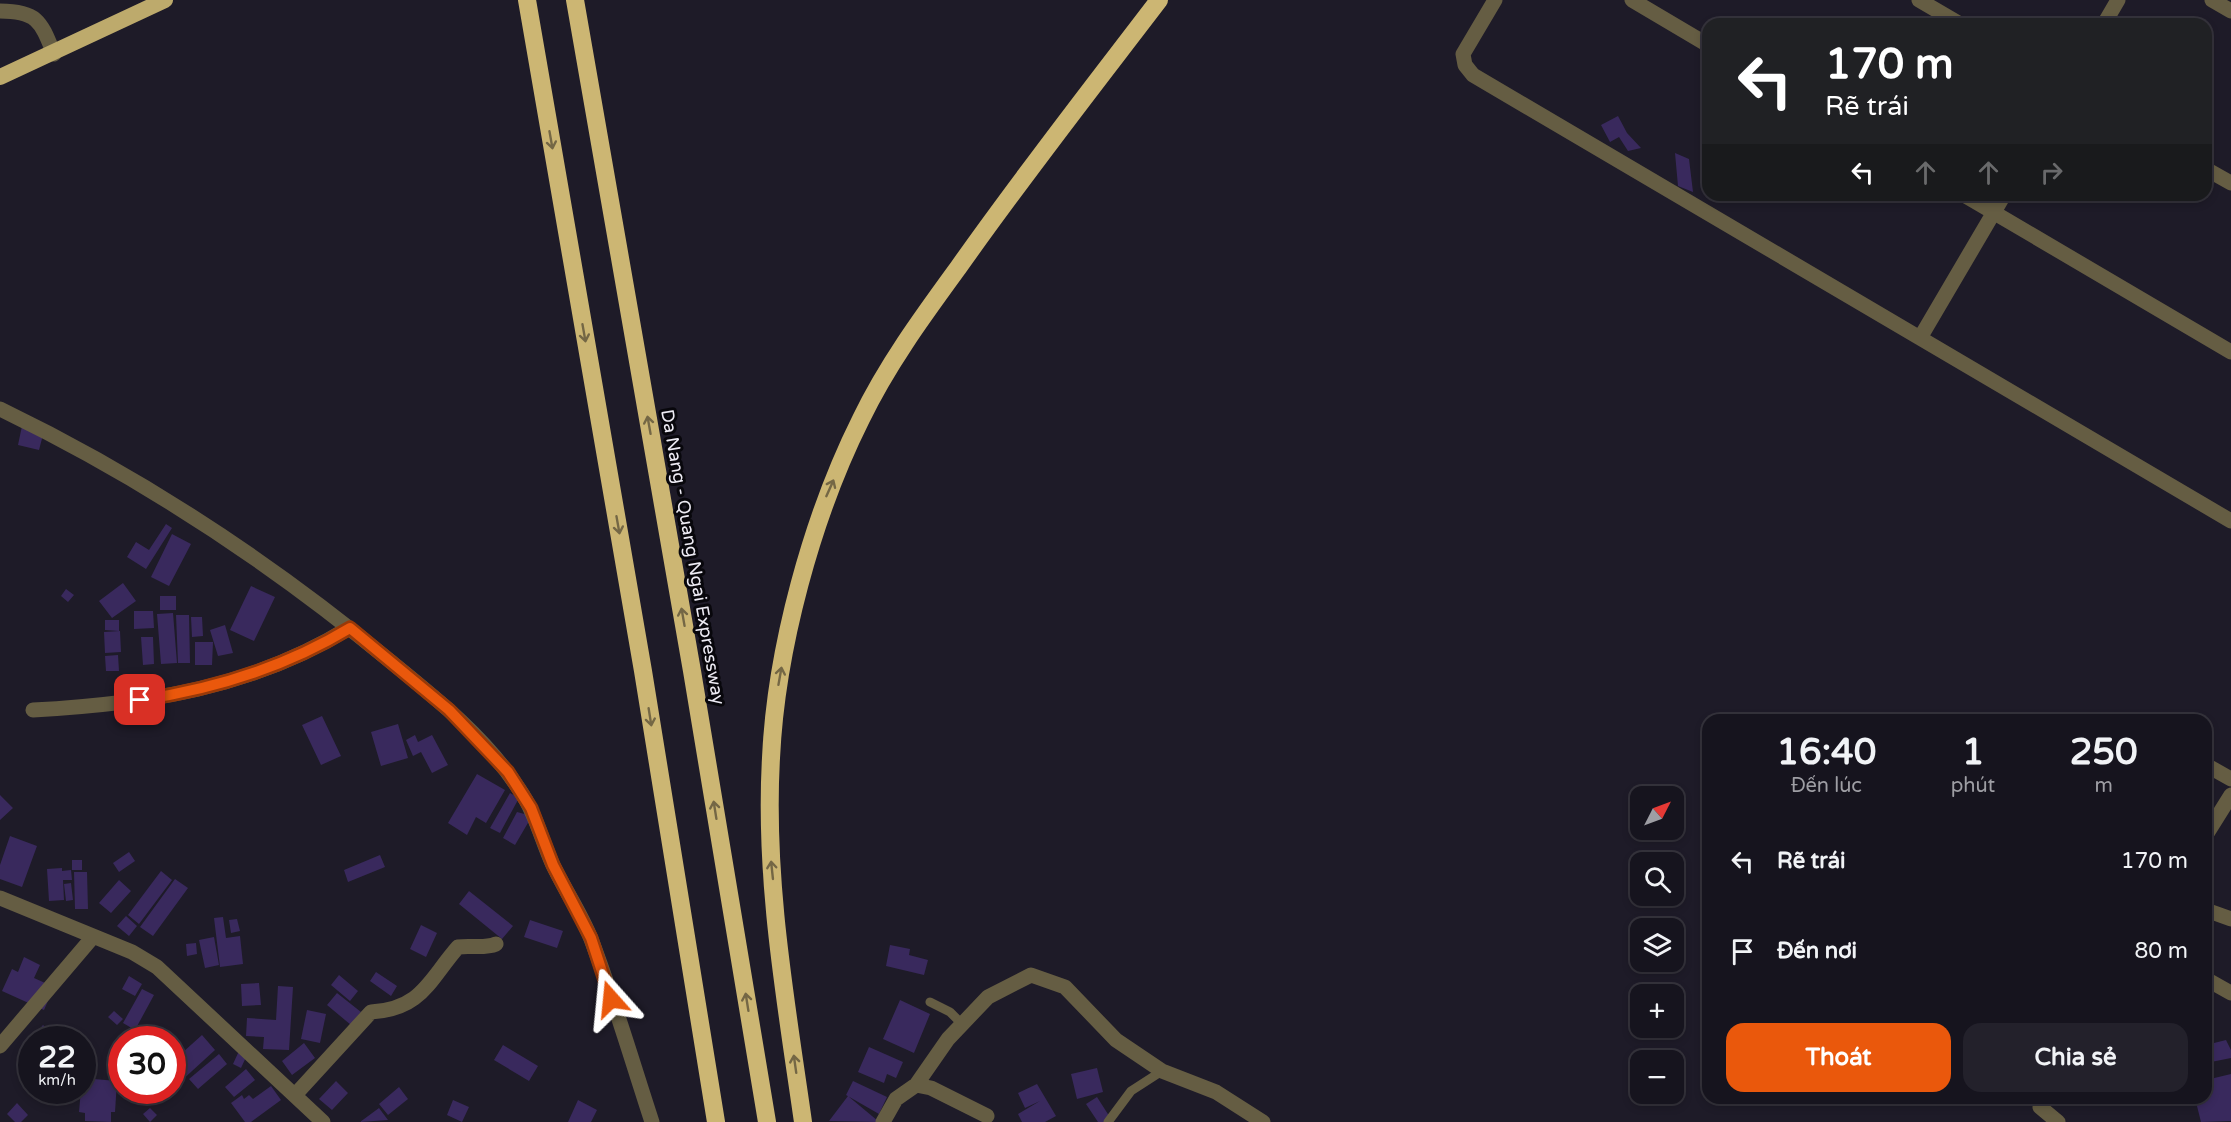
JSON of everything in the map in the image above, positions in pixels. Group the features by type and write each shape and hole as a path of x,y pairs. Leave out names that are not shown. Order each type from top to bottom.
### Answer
{"highway":[{"path":"0,77 54,54 165,0"},
{"path":"518,0 545,107"},
{"path":"527,0 643,671 716,1122"},
{"name":"Da Nang - Quang Ngai Expressway","path":"577,0 767,1122"},
{"path":"803,1122 770,854 771,758 779,677 823,503 862,417 910,335 981,236 1159,0"}],"street":[{"path":"1495,0 1463,54 1465,66 1473,75 2231,520"},
{"path":"1632,0 1702,41"},
{"path":"1919,0 1950,18"},
{"path":"2108,18 2118,0"},
{"path":"2212,0 2231,11"},
{"path":"0,11 20,11 35,17 41,24 54,54"},
{"path":"2212,172 2231,183"},
{"path":"1975,201 2231,352"},
{"path":"1920,338 2000,201"},
{"path":"0,409 55,435 216,529 350,628 449,710 490,752 519,788 531,808 553,865 591,938 652,1122"},
{"path":"33,710 79,708 149,698 220,684 284,663 350,628"},
{"path":"2212,768 2231,779"},
{"path":"2212,825 2231,795"},
{"path":"0,898 92,938 132,952 157,967 323,1122"},
{"path":"2212,912 2231,919"},
{"path":"0,1046 92,938"},
{"path":"295,1095 371,1012 383,1011 416,997 430,986 458,947 469,945 487,948 496,944"},
{"path":"883,1122 896,1099 916,1085 962,1024 988,997 1030,975 1065,987 1116,1040 1162,1071 1216,1092 1247,1109 1263,1122"},
{"path":"2212,982 2231,993"},
{"path":"916,1085 931,1088 987,1116"},
{"path":"2042,1104 2040,1107 2058,1122"}],"lane":[{"path":"930,1002 950,1012 962,1024"},
{"path":"1108,1122 1131,1091 1162,1071"}],"building":[{"path":"1618,116 1627,133 1641,148 1628,151 1619,137 1610,142 1601,125"},
{"path":"1675,153 1689,159 1693,192 1678,186"},
{"path":"22,426 44,431 39,450 18,445"},
{"path":"166,524 172,528 146,569 127,557 136,542 149,550"},
{"path":"172,534 191,544 169,586 151,577"},
{"path":"123,583 136,601 112,618 99,601"},
{"path":"251,586 275,597 254,641 230,630"},
{"path":"66,589 74,595 68,602 61,596"},
{"path":"160,596 176,596 176,610 160,610"},
{"path":"134,611 153,611 154,628 134,629"},
{"path":"173,613 177,663 161,664 157,614"},
{"path":"176,615 189,615 190,663 178,663"},
{"path":"191,617 202,617 203,636 192,637"},
{"path":"105,620 119,620 119,631 105,630"},
{"path":"225,625 233,653 218,656 210,630"},
{"path":"120,631 121,652 105,653 104,632"},
{"path":"141,637 153,637 154,664 143,665"},
{"path":"195,642 213,642 212,665 195,665"},
{"path":"118,655 119,671 106,671 105,656"},
{"path":"322,716 341,756 321,765 302,725"},
{"path":"398,724 408,758 381,766 371,732"},
{"path":"415,735 418,742 432,735 448,765 432,773 421,752 413,756 406,740"},
{"path":"477,774 505,790 486,823 476,817 467,835 448,823"},
{"path":"510,793 519,798 500,833 490,828"},
{"path":"0,795 13,808 0,820"},
{"path":"517,812 532,816 515,845 503,838"},
{"path":"10,836 37,846 22,887 0,879 0,865"},
{"path":"129,852 135,861 119,872 113,863"},
{"path":"380,855 385,867 348,882 344,870"},
{"path":"72,860 82,860 82,870 72,870"},
{"path":"62,868 62,871 71,870 72,880 63,880 64,900 49,901 47,869"},
{"path":"161,871 172,880 139,924 128,915"},
{"path":"74,872 87,872 88,909 75,909"},
{"path":"175,879 188,888 153,936 140,927"},
{"path":"119,880 131,891 111,913 99,903"},
{"path":"71,883 73,900 66,901 64,884"},
{"path":"469,891 513,926 502,939 459,904"},
{"path":"126,916 137,926 129,936 117,926"},
{"path":"223,917 226,938 240,936 243,964 220,967 214,918"},
{"path":"237,919 240,931 231,933 229,920"},
{"path":"530,920 563,931 557,948 524,937"},
{"path":"421,925 437,933 426,957 410,949"},
{"path":"214,937 219,965 205,968 199,940"},
{"path":"196,943 197,954 187,956 186,944"},
{"path":"890,945 910,949 909,955 928,960 924,975 886,966"},
{"path":"24,957 40,965 34,978 54,987 44,1010 2,991 12,969 18,972"},
{"path":"376,972 397,986 391,996 370,981"},
{"path":"339,975 358,991 350,1001 331,985"},
{"path":"129,976 142,984 135,996 122,989"},
{"path":"259,983 261,1005 242,1006 241,984"},
{"path":"278,986 293,987 289,1050 263,1049 264,1037 246,1036 247,1018 276,1020"},
{"path":"142,989 154,995 137,1026 128,1026 123,1023"},
{"path":"337,993 361,1012 351,1025 327,1005"},
{"path":"900,1000 930,1014 914,1053 883,1039"},
{"path":"307,1010 326,1014 320,1043 301,1039"},
{"path":"114,1011 123,1019 117,1025 108,1017"},
{"path":"202,1035 215,1050 186,1077 186,1049"},
{"path":"2226,1040 2231,1050 2231,1058 2212,1062 2212,1044"},
{"path":"304,1043 315,1058 292,1075 282,1061"},
{"path":"503,1045 538,1066 529,1081 494,1060"},
{"path":"869,1047 903,1062 896,1078 887,1074 884,1083 858,1072"},
{"path":"239,1051 247,1055 241,1068 233,1064"},
{"path":"219,1054 227,1064 198,1089 189,1079"},
{"path":"1097,1068 1103,1092 1077,1099 1071,1074"},
{"path":"246,1069 255,1080 234,1097 225,1087"},
{"path":"2231,1074 2231,1121 2201,1122 2196,1104 2212,1104 2212,1079"},
{"path":"96,1079 108,1080 108,1104 116,1104 115,1112 111,1112 111,1122 85,1121 85,1113 79,1112 80,1104 96,1104"},
{"path":"336,1081 348,1093 332,1110 319,1099"},
{"path":"853,1081 887,1097 879,1114 846,1095"},
{"path":"1037,1084 1056,1116 1045,1122 1022,1122 1018,1114 1040,1101 1025,1108 1018,1093"},
{"path":"271,1086 281,1100 251,1122 245,1122 231,1103 242,1095 244,1099 249,1095 253,1099"},
{"path":"399,1087 408,1099 388,1115 379,1104"},
{"path":"848,1096 878,1121 829,1121"},
{"path":"1097,1097 1113,1122 1098,1122 1086,1104"},
{"path":"453,1100 469,1107 462,1122 447,1115"},
{"path":"578,1100 597,1110 591,1122 568,1122"},
{"path":"17,1103 28,1115 21,1122 15,1122 7,1114"},
{"path":"150,1108 157,1115 150,1122 143,1114"},
{"path":"379,1108 388,1120 360,1122"}],"route":[{"path":"140,700 200,689 250,676 308,652 350,628 449,710 508,772 531,808 553,865 591,938 611,999"}]}
